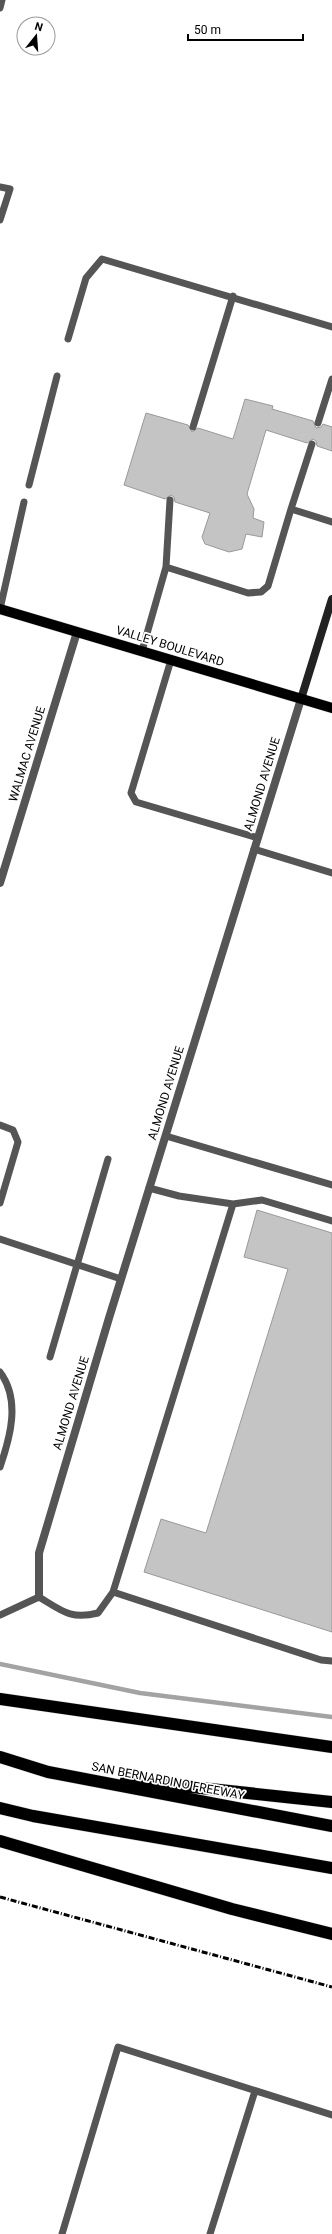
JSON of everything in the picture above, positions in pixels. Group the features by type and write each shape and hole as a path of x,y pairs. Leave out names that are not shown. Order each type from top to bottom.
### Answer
{"highway":[{"path":"0,1698 332,1747"},
{"name":"SAN BERNARDINO FREEWAY","path":"0,1757 48,1772 332,1826"},
{"path":"48,1772 332,1802"},
{"path":"0,1808 33,1816 332,1868"},
{"path":"0,1841 232,1909 332,1934"}],"main road":[{"name":"VALLEY BOULEVARD","path":"0,609 332,708"}],"street":[{"name":"ALMOND AVENUE","path":"39,1597 39,1553 121,1279 332,599"},
{"name":"WALMAC AVENUE","path":"0,883 77,632"}],"lane":[{"path":"0,8 2,0"},
{"path":"0,187 10,189 0,220"},
{"path":"68,339 86,278 102,259 233,296 332,327"},
{"path":"193,427 233,296"},
{"path":"29,485 57,376"},
{"path":"318,423 332,378"},
{"path":"166,567 248,593 262,592 268,586 312,444"},
{"path":"142,652 166,567 170,500"},
{"path":"0,609 24,502"},
{"path":"291,509 332,522"},
{"path":"171,660 131,793 136,802 258,838"},
{"path":"254,849 332,873"},
{"path":"0,1125 13,1130 18,1142 0,1203"},
{"path":"166,1136 332,1185"},
{"path":"50,1357 108,1159"},
{"path":"149,1188 179,1196 233,1204 262,1200 332,1221"},
{"path":"0,1615 39,1597 67,1615 86,1616 98,1613 113,1592 233,1204"},
{"path":"0,1239 121,1279"},
{"path":"0,1372 11,1399 10,1436 0,1467"},
{"path":"113,1592 321,1660 332,1661"},
{"path":"62,2234 118,2047 332,2115"},
{"path":"210,2234 255,2091"}],"building":[{"path":"245,399 273,406 272,409 313,421 316,428 321,427 323,424 332,427 332,451 317,446 316,441 313,439 307,443 266,430 247,494 254,509 253,518 264,522 262,537 246,534 242,549 229,552 205,544 202,537 210,513 175,502 174,497 171,495 165,499 124,485 146,413 188,425 192,432 198,428 233,439"},
{"path":"257,1210 332,1233 332,1632 144,1572 161,1519 206,1533 288,1269 244,1257"}],"waterway":[{"path":"0,1664 140,1693 332,1717"}],"railway":[{"path":"0,1897 332,1987"}]}
